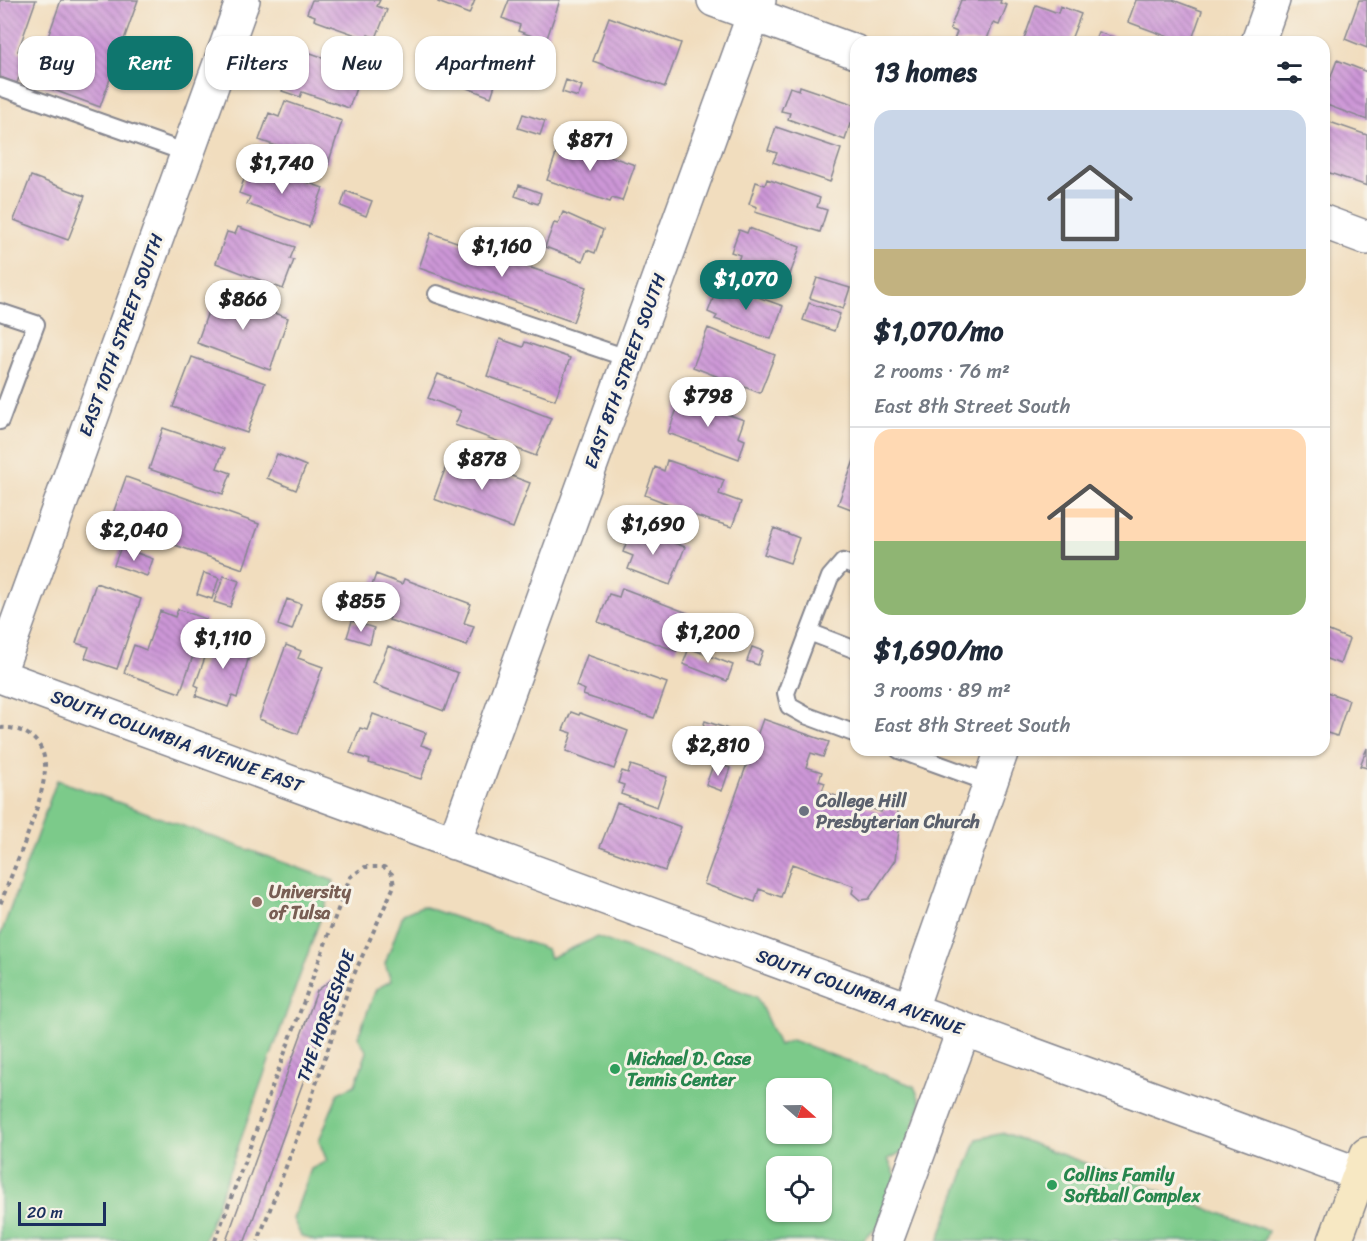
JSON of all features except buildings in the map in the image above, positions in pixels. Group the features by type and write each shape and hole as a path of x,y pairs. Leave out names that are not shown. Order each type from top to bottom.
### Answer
{"street":[{"name":"EAST 10TH STREET SOUTH","path":"0,670 243,0"},
{"path":"714,0 756,7 850,49"},
{"path":"1260,36 1274,0"},
{"name":"EAST 8TH STREET SOUTH","path":"454,843 756,7"},
{"path":"1330,224 1367,238"},
{"name":"SOUTH COLUMBIA AVENUE EAST","path":"0,676 353,806"},
{"path":"910,1011 1000,756"},
{"name":"SOUTH COLUMBIA AVENUE","path":"353,806 910,1011 1364,1168"},
{"path":"886,1241 958,1046"},
{"path":"1335,1241 1364,1168"}],"lane":[{"path":"0,87 187,153"},
{"path":"437,294 630,359"},
{"path":"0,312 36,324 0,421"},
{"path":"850,565 843,562 830,577 786,693 789,706 805,715 850,732"},
{"path":"809,632 850,648"},
{"path":"916,756 990,783"}],"path":[{"path":"0,728 14,727 29,732 41,750 45,766 41,791 0,905"},
{"name":"THE HORSESHOE","path":"215,1241 350,877 365,867 384,867 392,874 394,886 351,981 307,1111 258,1241"}],"green space":[{"path":"57,780 334,881 204,1241 0,1241 0,937"},
{"name":"Michael D. Case Tennis Center","path":"422,906 547,949 550,958 597,937 757,997 779,1045 792,1040 914,1086 921,1103 904,1151 888,1159 896,1176 879,1226 862,1241 315,1241 301,1236 293,1219 311,1169 327,1161 319,1141 338,1093 355,1085 367,1052 358,1037 376,989 391,981 385,964 403,914"},
{"name":"Collins Family Softball Complex","path":"1004,1133 1268,1231 1264,1241 938,1241 977,1139"}],"place":[{"name":"College Hill Presbyterian Church","path":"804,811"},
{"name":"University of Tulsa","path":"257,902"},
{"name":"Michael D. Case Tennis Center","path":"615,1069"},
{"name":"Collins Family Softball Complex","path":"1052,1185"}]}
